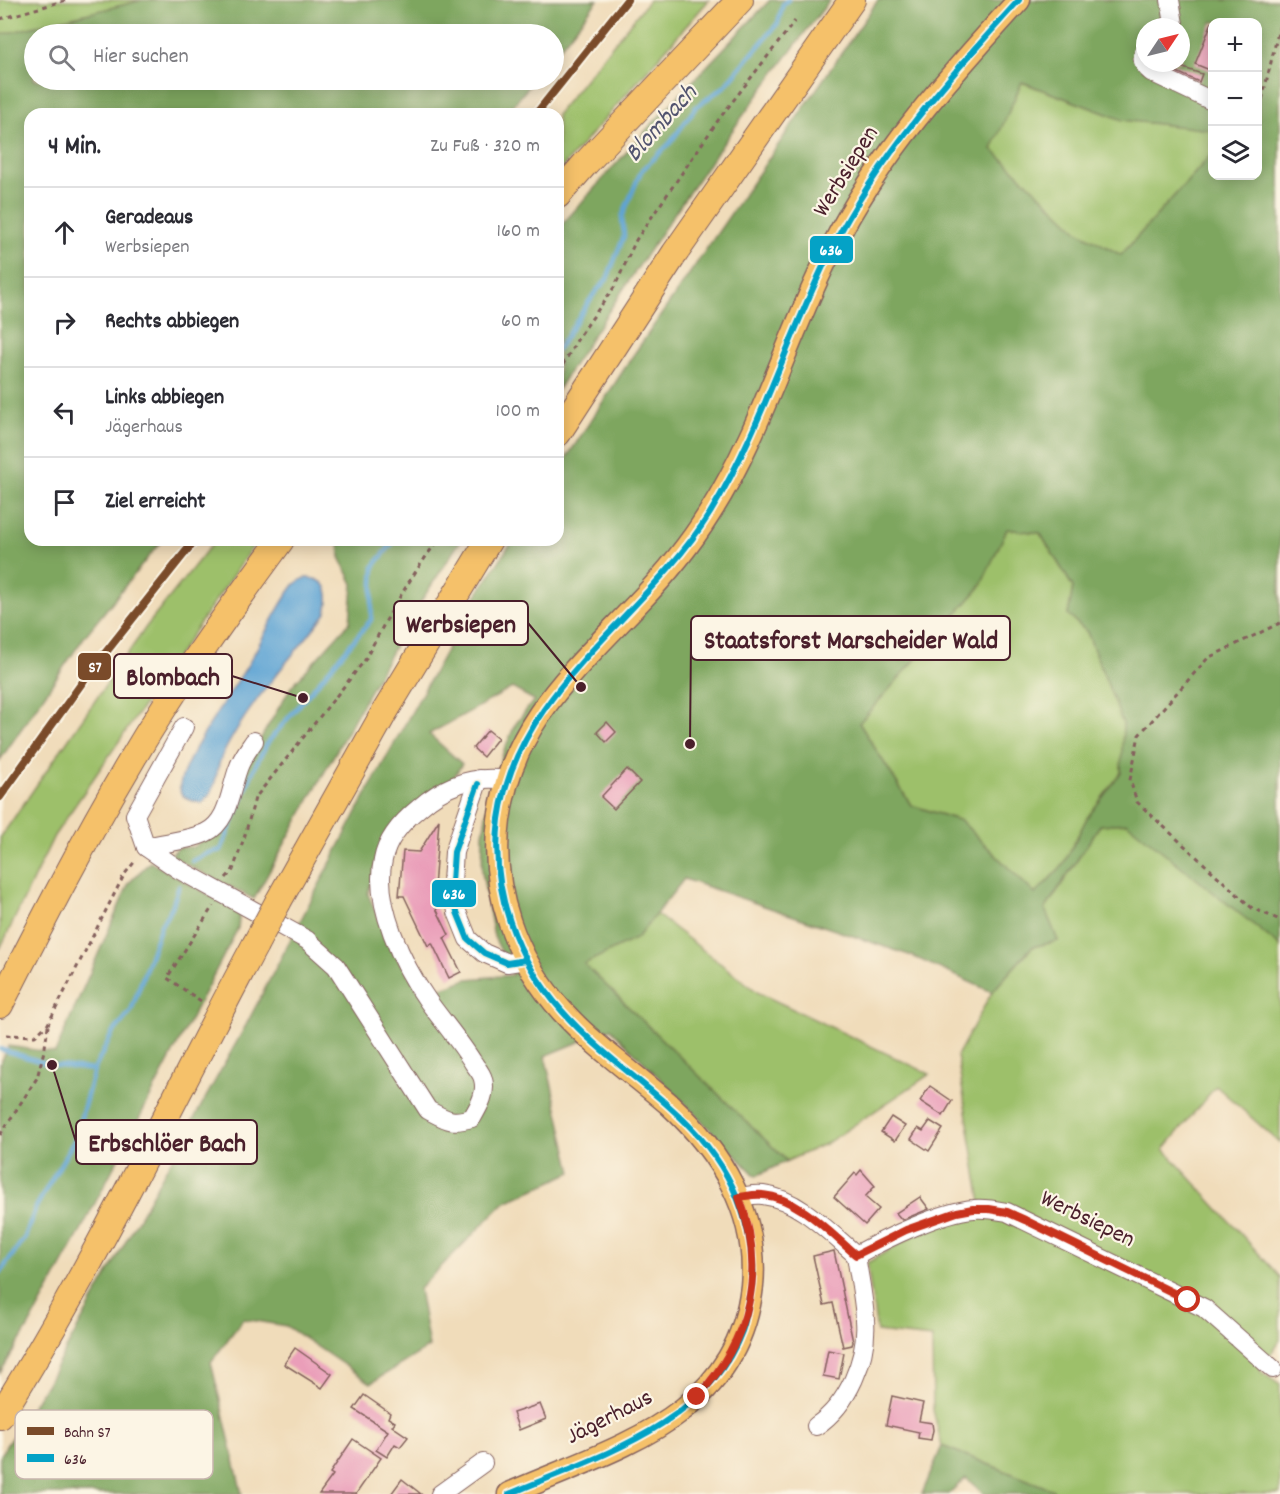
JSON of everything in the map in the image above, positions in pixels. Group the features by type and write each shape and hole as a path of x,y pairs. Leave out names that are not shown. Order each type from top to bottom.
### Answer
{"highway":[{"path":"564,188 740,0"},
{"path":"564,425 675,253 852,0"},
{"path":"0,1005 46,914 130,762 227,613 277,546"},
{"path":"0,1416 93,1256 278,902 384,713 485,546"}],"main road":[{"name":"Werbsiepen","path":"739,1197 719,1161 699,1135 668,1104 566,1015 540,984 526,960 514,936 503,900 498,869 499,820 507,780 526,734 548,700 679,557 726,487 750,440 832,247 873,178 914,119 1018,0"},
{"name":"Jägerhaus","path":"509,1494 643,1437 678,1414 717,1374 736,1342 745,1318 751,1291 753,1261 751,1240 739,1197"}],"street":[{"path":"1170,0 1173,18"},
{"path":"1151,72 1208,99"},
{"path":"184,727 135,815 146,846 178,869 307,940 336,966 428,1110 456,1122 472,1118 483,1099 483,1079 461,1043 427,1000 390,927 384,908 381,884 383,858 400,824 428,800 454,785 479,778 507,780"},
{"path":"146,846 190,838 208,832 222,818 229,804 238,767 254,741"},
{"path":"479,778 454,852 452,882 457,912 468,939 484,953 507,963 526,960"},
{"path":"739,1197 764,1195 791,1205 811,1218 856,1255 865,1321 864,1342 859,1362 841,1401 832,1414 816,1426"},
{"name":"Werbsiepen","path":"856,1255 906,1230 957,1212 981,1209 1007,1212 1204,1308 1273,1369"},
{"path":"440,1494 483,1463"}],"path":[{"path":"1,19 68,0"},
{"path":"564,363 580,335 615,286 636,240 719,119 795,21"},
{"path":"1262,100 1280,24"},
{"path":"201,1001 167,978 234,870 255,798 365,660 434,546"},
{"path":"1280,623 1208,658 1139,735 1130,780 1137,802 1251,908 1280,921"},
{"path":"0,1135 37,1078 48,1024 124,876 146,846"},
{"path":"6,1035 35,1036 48,1024"}],"green space":[{"path":"0,0 143,0 45,24 24,24 24,29 0,35"},
{"path":"143,0 598,0 564,42 564,24 45,24"},
{"path":"649,0 709,0 564,165 564,108 562,108"},
{"path":"770,0 830,0 758,95 690,192 564,380 564,222 649,127"},
{"path":"878,0 1280,0 1280,946 1127,823 1100,825 1045,909 1058,941 1032,947 992,992 912,956 684,879 637,938 584,964 787,1161 756,1176 611,1029 545,1056 572,1172 504,1203 419,1289 429,1347 371,1383 286,1326 243,1319 211,1362 242,1494 0,1494 0,1455 15,1432 15,1479 213,1479 213,1410 30,1410 46,1385 246,1025 370,787 478,593 509,546 564,546 564,462 632,357","holes":["1208,18 1262,18 1262,180 1208,180 1208,158 1121,255 1079,232 992,149 1022,82 1123,120 1208,130","1007,529 1040,533 1073,587 1068,615 1087,632 1123,724 1121,773 1087,818 1063,865 1035,894 961,821 911,805 859,723 980,587","512,688 534,700 515,725 503,753 489,799 483,834 482,872 494,937 513,975 467,979 423,995 391,948 368,894 377,857 451,782 462,764 429,734"]},
{"path":"24,29 24,90 526,90 511,108 24,108 24,546 157,546 85,636 0,760 0,35"},
{"path":"1021,82 1123,120 1208,130 1208,158 1121,255 1079,232 992,149"},
{"path":"1007,529 1040,533 1073,587 1068,615 1087,632 1124,724 1121,773 1087,818 1063,865 1035,894 961,821 911,805 859,723 980,587"},
{"path":"210,546 253,546 54,836 0,949 0,838 146,627"},
{"path":"339,546 457,546 412,615 254,899 170,856 177,848 193,847 222,826 239,775 291,687 350,622 353,584 340,557"},
{"path":"1128,823 1280,946 1280,1143 1216,1086 1164,1149 1280,1277 1280,1340 1260,1371 1280,1385 1280,1494 1056,1494 1053,1490 942,1446 933,1410 932,1338 877,1332 867,1263 930,1226 983,1215 957,1056 992,992 1032,947 1058,941 1045,910 1100,825"},
{"path":"150,862 240,912 238,928 78,1236 29,1326 0,1373 0,1064 9,1046 55,1053 129,883"},
{"path":"656,914 759,993 930,1074 827,1143 787,1161 583,963 637,938"},
{"path":"942,1446 1053,1490 1056,1494 984,1494 966,1478 948,1494 922,1494"}],"water":[{"path":"306,578 324,584 328,594 326,613 245,716 223,754 214,786 207,798 201,803 188,799 180,789 182,778 197,745 250,661 276,612 296,582"}],"building":[{"path":"1208,32 1208,69 1195,64"},
{"path":"1190,70 1202,74 1199,82 1177,72 1190,72"},
{"path":"607,722 616,732 606,742 597,732"},
{"path":"488,730 498,738 483,757 473,748"},
{"path":"627,769 640,782 614,809 601,797"},
{"path":"439,820 433,902 449,935 444,938 461,972 449,978 432,943 428,946 404,896 399,896 403,851 419,852"},
{"path":"930,1086 952,1101 943,1116 920,1101"},
{"path":"891,1117 905,1126 895,1141 881,1132"},
{"path":"930,1121 943,1129 929,1151 911,1139 918,1128 923,1131"},
{"path":"861,1170 875,1186 865,1197 879,1209 865,1225 834,1197 855,1173 857,1175"},
{"path":"920,1197 929,1209 902,1220 896,1213"},
{"path":"834,1251 853,1342 852,1345 843,1347 833,1303 824,1305 813,1256"},
{"path":"295,1348 332,1374 322,1388 284,1364"},
{"path":"828,1350 844,1353 839,1379 823,1376"},
{"path":"364,1395 390,1413 388,1418 395,1422 392,1426 408,1437 400,1447 395,1444 387,1457 376,1450 388,1431 354,1409"},
{"path":"892,1396 923,1403 919,1421 932,1423 931,1440 918,1438 919,1432 886,1425"},
{"path":"540,1404 546,1419 519,1430 513,1413"},
{"path":"353,1439 381,1458 356,1494 319,1494 333,1475 330,1473"},
{"path":"402,1479 421,1494 391,1494"}],"waterway":[{"name":"Blombach","path":"564,340 594,294 607,279 624,236 622,217 641,171 670,143 696,107 725,86 778,23 783,4 788,0"},
{"name":"Blombach","path":"192,861 208,853 221,850 256,764 268,742 371,620 374,566 390,546"},
{"name":"Blombach","path":"0,1273 25,1237 36,1207 75,1139 94,1070 112,1034 131,1011 161,925 172,907 179,886"},
{"path":"0,1049 52,1065 94,1070"}],"rail line":[{"name":"S7","path":"564,79 627,0"},
{"name":"S7","path":"541,108 555,90"},
{"name":"S7","path":"0,797 87,676 190,546"}],"transit line":[{"name":"636","path":"509,1494 610,1452 644,1435 675,1415 703,1391 725,1364 742,1331 752,1286 751,1248 745,1220 731,1184 713,1154 667,1104 587,1037 562,1011 531,969 519,946 503,897 497,845 499,819 511,773 530,731 556,693 683,551 710,513 744,449 816,281 851,214 917,118 1019,0"},
{"name":"636","path":"478,784 454,852 452,882 457,912 468,939 484,953 507,963 526,960"}],"place":[{"name":"Werbsiepen","path":"581,687"},
{"name":"Blombach","path":"303,698"},
{"name":"Staatsforst Marscheider Wald","path":"690,744"},
{"name":"Erbschlöer Bach","path":"52,1065"}],"route":[{"path":"697,1397 731,1353 748,1306 753,1261 748,1223 739,1197 764,1195 791,1205 811,1218 856,1255 906,1230 957,1212 989,1209 1007,1212 1188,1300"}]}
